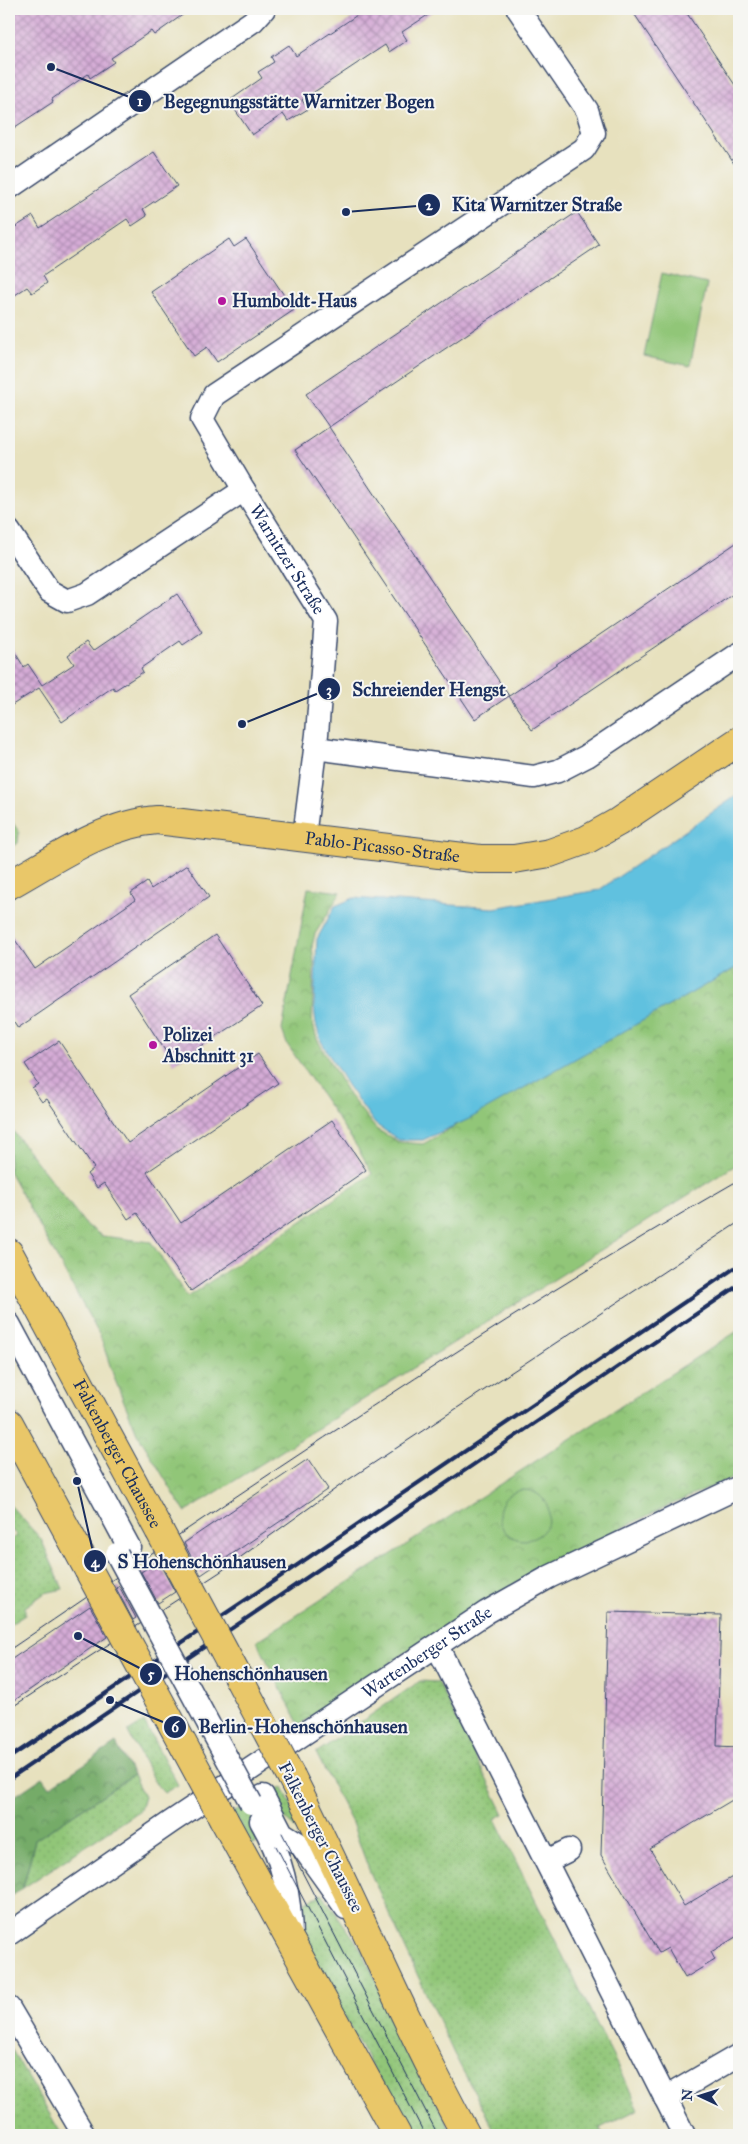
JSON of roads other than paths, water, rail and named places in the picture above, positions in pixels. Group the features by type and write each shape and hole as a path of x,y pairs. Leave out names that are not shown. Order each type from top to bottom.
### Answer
{"main road":[{"name":"Pablo-Picasso-Straße","path":"9,885 87,842 122,826 139,821 157,820 480,859 514,860 550,853 586,840 618,822 739,741"},
{"name":"Falkenberger Chaussee","path":"9,1253 292,1778 379,1956 435,2077 466,2135"},
{"path":"9,1423 222,1818 397,2135"}],"street":[{"path":"9,188 253,20 264,9"},
{"name":"Warnitzer Straße","path":"304,837 315,748 326,621 244,490 202,418 214,395 584,150 594,133 587,110 518,9"},
{"name":"Warnitzer Straße","path":"9,532 49,591 67,601 87,594 244,490"},
{"path":"315,748 534,777 558,771 587,756 739,654"},
{"path":"9,1324 123,1550 257,1800 276,1846 291,1908 291,1940"},
{"path":"9,1356 123,1550"},
{"name":"Wartenberger Straße","path":"9,1934 172,1822 487,1612 549,1577 739,1488"},
{"path":"437,1646 684,2135"},
{"path":"257,1800 282,1833 301,1845 379,1956"},
{"path":"547,1861 568,1850"},
{"path":"9,2008 84,2135"},
{"path":"665,2098 739,2055"}],"water":[{"path":"739,794 739,966 469,1119 423,1140 399,1140 375,1124 347,1085 321,1041 316,1024 314,1006 317,939 335,906 354,898 494,908 599,890"}],"tram line":[{"path":"9,1650 279,1468 461,1349 645,1235 739,1180"},
{"path":"9,1709 220,1572 345,1482 739,1222"},
{"path":"282,1833 438,2135"},
{"path":"276,1846 425,2135"}],"railway":[{"path":"9,1758 262,1589 739,1265"},
{"path":"9,1779 739,1285"}],"place":[{"name":"Begegnungsstätte Warnitzer Bogen","path":"51,67"},
{"name":"Kita Warnitzer Straße","path":"346,212"},
{"name":"Humboldt-Haus","path":"222,301"},
{"name":"Schreiender Hengst","path":"242,724"},
{"name":"Polizei Abschnitt 31","path":"153,1045"},
{"name":"S Hohenschönhausen","path":"77,1481"},
{"name":"Hohenschönhausen","path":"78,1636"},
{"name":"Berlin-Hohenschönhausen","path":"110,1700"}]}
